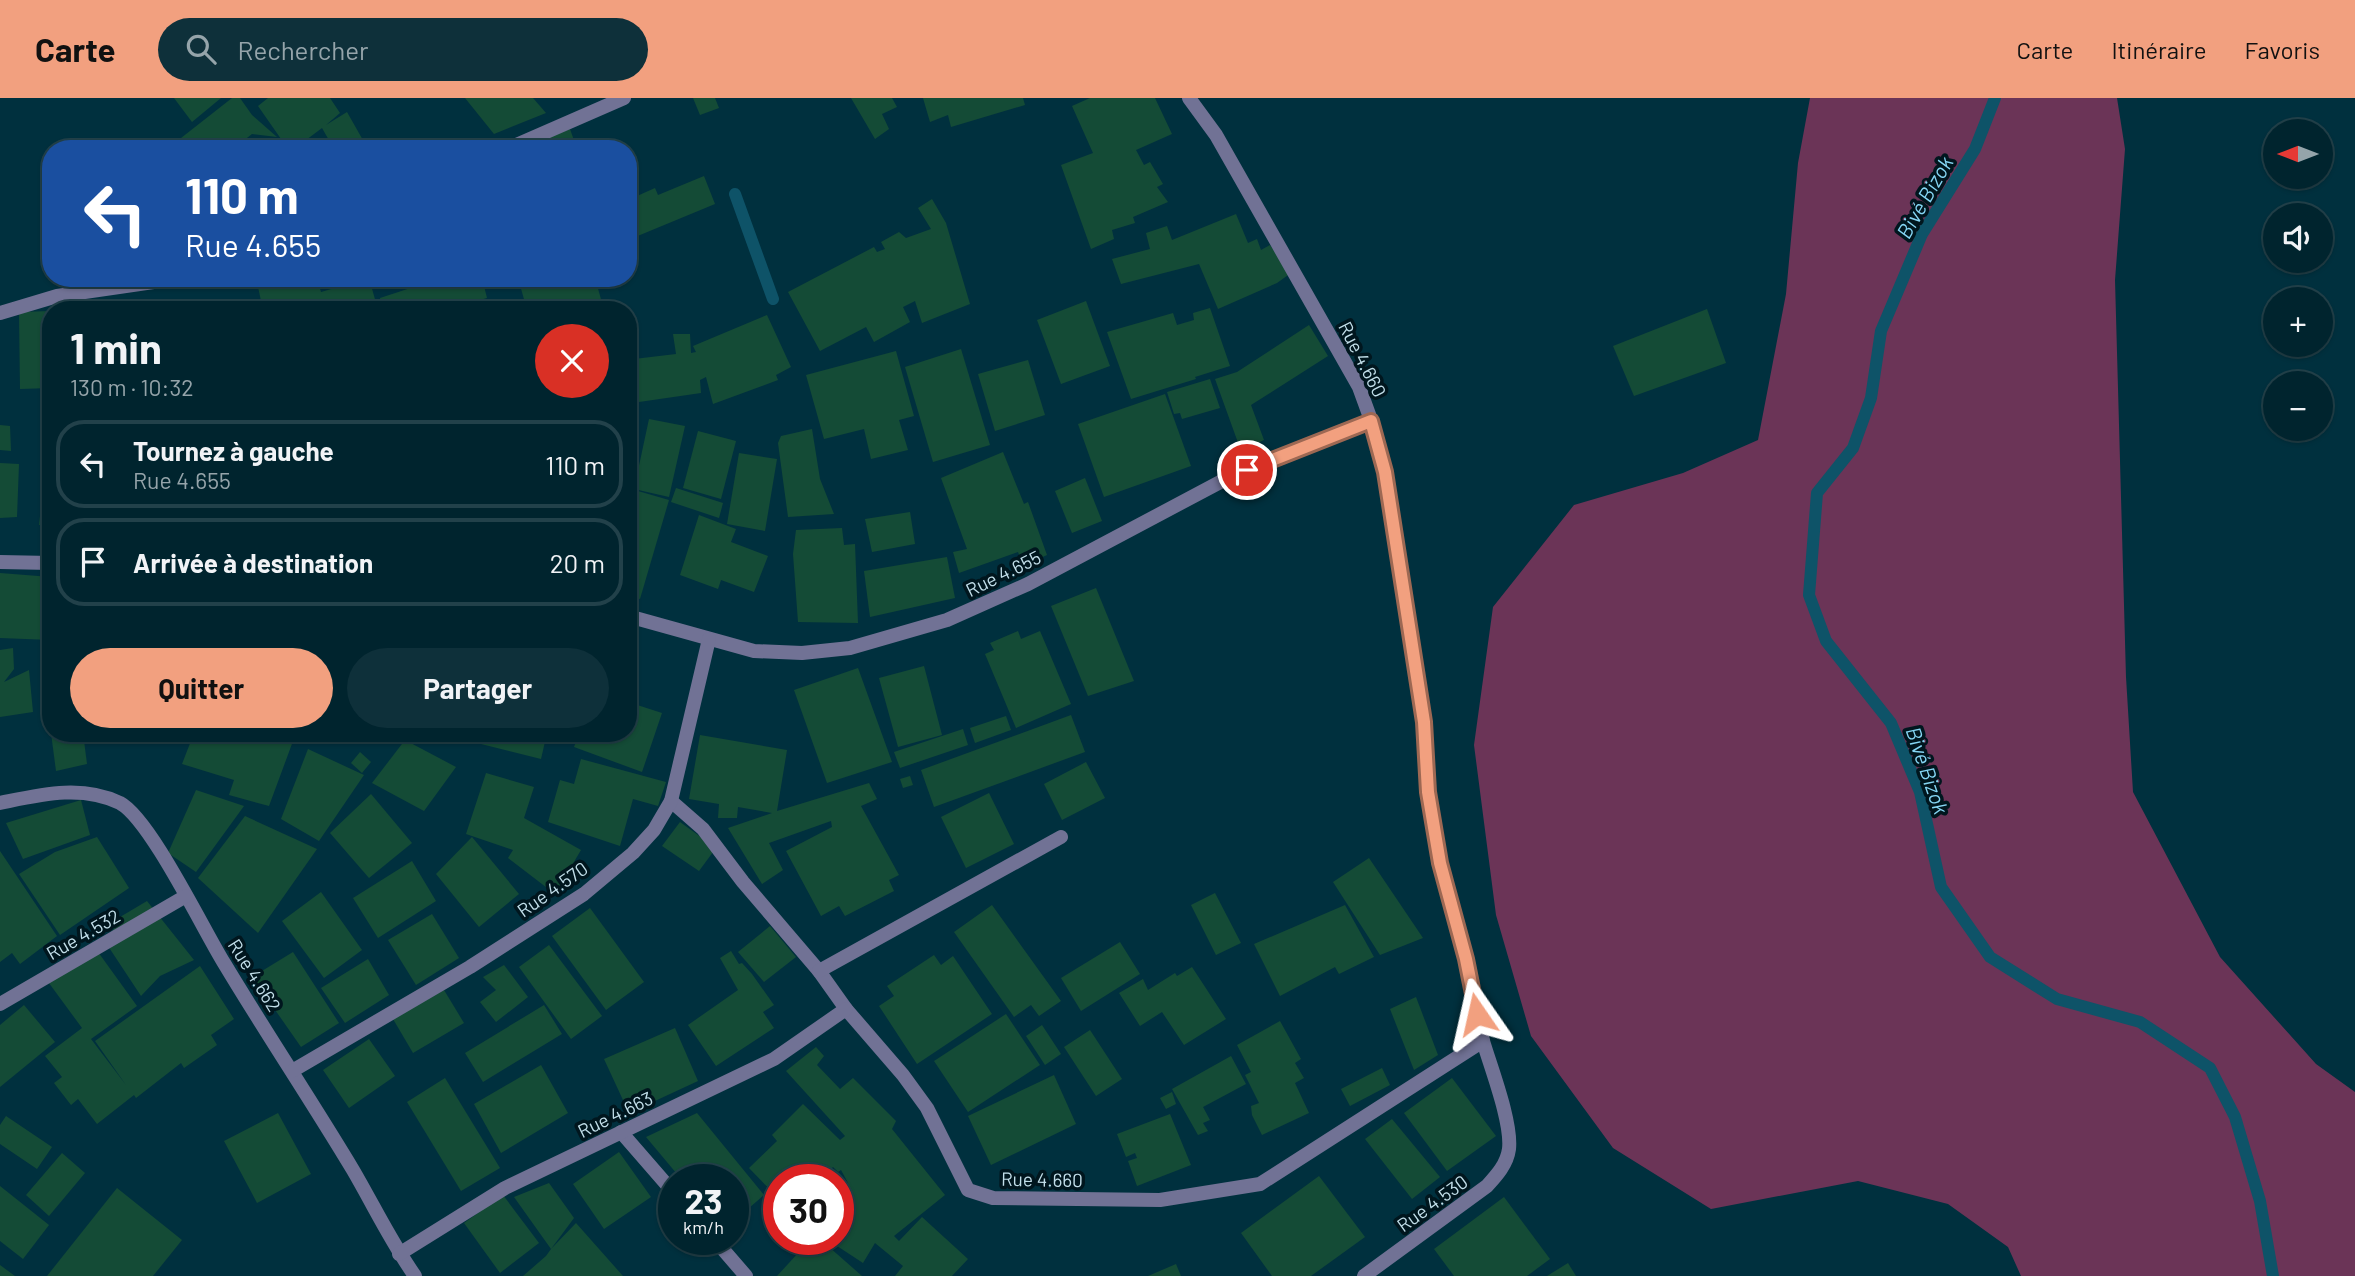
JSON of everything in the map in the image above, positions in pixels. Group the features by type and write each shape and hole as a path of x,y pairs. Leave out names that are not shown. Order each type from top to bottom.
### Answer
{"street":[{"path":"528,140 624,98"},
{"name":"Rue 4.660","path":"1189,98 1216,135 1353,375 1371,421 1385,472 1424,722 1428,792 1440,863 1466,959 1483,1041 1508,1127 1509,1149"},
{"path":"0,313 57,296 119,287"},
{"name":"Rue 4.655","path":"637,619 754,652 802,653 850,648 947,620 1028,584 1224,480 1371,421"},
{"path":"0,562 42,563"},
{"name":"Rue 4.570","path":"292,1071 470,967 584,894 633,853 654,830 671,801 709,639"},
{"name":"Rue 4.662","path":"0,803 59,791 92,795 121,804 144,826 223,962 354,1172 399,1254 415,1276"},
{"name":"Rue 4.660","path":"671,801 703,829 743,882 819,971 846,1009 903,1075 927,1108 968,1190 993,1198 1160,1200 1260,1184 1483,1041"},
{"path":"819,971 1061,837"},
{"name":"Rue 4.532","path":"0,1004 186,896"},
{"name":"Rue 4.663","path":"399,1254 505,1188 774,1059 846,1009"},
{"path":"621,1132 658,1175"},
{"name":"Rue 4.530","path":"1364,1276 1487,1186 1503,1168 1509,1149"},
{"path":"728,1255 746,1276"}],"shaded area":[{"path":"1810,98 2117,98 2125,149 2115,280 2126,677 2133,792 2220,957 2316,1064 2355,1092 2355,1276 2021,1276 2008,1247 1948,1204 1858,1181 1711,1209 1613,1148 1531,1036 1496,915 1474,745 1493,607 1574,505 1683,473 1758,440 1786,294 1798,163"}],"building":[{"path":"174,98 221,98 192,122"},
{"path":"232,98 240,98 252,115 277,137 252,134 244,140 178,140"},
{"path":"268,98 330,98 340,113 326,125 347,112 363,140 329,140 322,128 306,140 282,140 258,106"},
{"path":"465,98 533,98 546,113 494,134"},
{"path":"693,98 715,98 719,108 700,115"},
{"path":"851,98 892,98 897,107 882,114 889,129 875,139"},
{"path":"923,98 1023,98 1025,105 951,127 948,115 930,122"},
{"path":"1090,98 1155,98 1172,134 1136,150 1144,165 1150,162 1163,184 1157,187 1168,202 1133,217 1135,223 1112,230 1114,239 1091,249 1061,165 1093,153 1072,106"},
{"path":"570,129 574,140 540,140"},
{"path":"704,176 715,204 637,236 637,196 655,188 658,195"},
{"path":"932,199 946,223 970,304 922,323 915,301 903,307 910,322 874,342 866,327 820,351 788,292 874,247 877,252 885,249 881,242 899,232 906,238 931,229 918,208"},
{"path":"1236,214 1248,243 1257,239 1261,250 1270,245 1291,273 1277,283 1218,309 1199,264 1121,284 1112,259 1150,249 1146,233 1167,226 1172,240"},
{"path":"258,287 320,287 321,292 338,287 372,287 375,301 261,301"},
{"path":"414,287 484,287 487,298 480,301 380,301 380,298"},
{"path":"521,287 598,287 601,301 524,301"},
{"path":"1086,301 1110,366 1061,384 1037,320"},
{"path":"1210,308 1230,366 1131,399 1107,332 1173,313 1177,325 1194,320 1193,313"},
{"path":"1707,309 1726,363 1634,396 1613,346"},
{"path":"42,311 42,388 20,389 19,312"},
{"path":"767,315 791,367 776,375 778,380 713,404 706,377 700,380 701,393 639,402 637,359 676,354 673,334 690,334 691,353 696,352 693,346"},
{"path":"1309,325 1328,356 1251,405 1264,440 1241,451 1215,379 1237,372"},
{"path":"961,349 990,445 933,462 905,367"},
{"path":"896,351 914,416 899,420 908,450 871,459 864,429 824,439 806,375"},
{"path":"1028,360 1045,415 995,431 978,374"},
{"path":"1210,379 1220,408 1182,419 1180,413 1174,414 1167,392"},
{"path":"1165,394 1191,466 1104,497 1078,424"},
{"path":"649,419 685,426 669,497 637,490 637,475"},
{"path":"0,425 10,426 11,451 0,450"},
{"path":"812,429 820,479 834,514 788,517 778,443 781,436"},
{"path":"698,431 736,441 721,499 683,488"},
{"path":"1003,452 1024,504 1028,502 1047,555 1023,566 1018,552 959,573 953,552 967,549 941,478"},
{"path":"739,453 777,459 765,531 727,524"},
{"path":"0,463 19,464 17,517 0,518"},
{"path":"1085,478 1102,521 1072,533 1055,491"},
{"path":"676,488 723,503 719,518 671,502"},
{"path":"637,491 669,500 640,599 637,598"},
{"path":"42,498 42,525 39,525"},
{"path":"910,512 915,544 872,552 865,519"},
{"path":"699,515 736,529 731,542 768,556 754,592 721,580 718,589 680,575"},
{"path":"842,528 844,545 855,544 858,623 798,622 793,554 796,530"},
{"path":"947,557 955,598 870,617 864,571"},
{"path":"0,573 42,576 42,640 0,638"},
{"path":"1096,588 1134,681 1088,696 1051,606"},
{"path":"1018,631 1021,639 1040,631 1071,704 1016,728 985,654 994,650 990,643"},
{"path":"13,648 14,669 4,682 29,670 33,712 0,717 0,650"},
{"path":"924,666 942,735 898,747 879,678"},
{"path":"858,668 892,762 827,783 794,690"},
{"path":"637,705 662,713 642,772 574,747 576,742 637,742"},
{"path":"1071,715 1085,752 934,807 921,770"},
{"path":"1006,716 1011,730 975,743 970,728"},
{"path":"963,729 968,745 900,768 894,752"},
{"path":"700,735 787,750 777,811 869,783 877,799 861,806 899,875 889,880 894,891 845,916 839,906 821,916 786,851 832,827 831,821 769,843 783,870 762,884 728,828 772,813 738,807 737,818 718,818 719,804 689,799"},
{"path":"52,742 84,742 87,764 56,771"},
{"path":"191,742 293,742 269,806 229,795 234,780 182,764"},
{"path":"403,742 409,742 456,767 424,811 372,783"},
{"path":"473,742 545,742 541,759"},
{"path":"308,749 364,775 319,841 281,819"},
{"path":"360,752 371,762 362,773 351,763"},
{"path":"581,759 666,782 658,806 633,799 620,846 548,822 560,780 574,784"},
{"path":"1086,762 1105,798 1062,820 1044,784"},
{"path":"486,773 534,787 524,818 581,850 555,894 508,858 513,850 466,834"},
{"path":"910,776 913,785 903,788 900,779"},
{"path":"196,790 244,806 196,872 168,853"},
{"path":"989,793 1014,844 966,868 941,817"},
{"path":"371,794 412,843 369,878 330,833"},
{"path":"81,800 90,835 23,859 6,823"},
{"path":"245,816 317,849 258,933 198,878"},
{"path":"680,822 716,848 699,871 662,846"},
{"path":"97,837 129,888 60,935 19,874 55,852"},
{"path":"472,837 519,894 479,927 436,874"},
{"path":"0,851 57,936 20,964 12,953 0,962"},
{"path":"1369,858 1423,938 1380,955 1333,882"},
{"path":"412,861 436,901 378,938 353,898"},
{"path":"321,892 362,950 324,978 282,921"},
{"path":"1215,893 1241,943 1216,955 1191,905"},
{"path":"147,901 194,960 160,976 141,996 106,943 120,917"},
{"path":"992,905 1061,1001 1039,1016 1031,1005 1014,1017 954,932"},
{"path":"1345,905 1374,957 1339,974 1335,967 1280,996 1254,944"},
{"path":"590,908 644,982 606,1010 552,936"},
{"path":"432,914 459,958 416,985 388,940"},
{"path":"770,926 796,957 764,982 738,952"},
{"path":"1120,942 1140,974 1081,1011 1061,978"},
{"path":"93,945 137,1006 91,1039 126,1085 95,1041 200,966 234,1019 211,1035 217,1045 184,1068 181,1063 97,1124 78,1099 71,1105 54,1083 62,1077 45,1056 82,1028 46,979"},
{"path":"549,945 602,1016 571,1039 519,967"},
{"path":"731,951 739,964 742,963 752,974 774,1005 763,1012 774,1028 716,1066 688,1025 738,990 720,958"},
{"path":"293,952 339,1023 301,1047 257,984 257,974"},
{"path":"934,955 941,965 953,956 992,1014 917,1064 879,1006 894,996 887,986"},
{"path":"368,959 389,995 345,1023 321,988"},
{"path":"504,965 528,997 496,1022 480,1002 496,990 483,977"},
{"path":"1192,967 1226,1019 1184,1045 1162,1012 1140,1026 1119,993 1143,979 1148,990 1175,973 1177,976"},
{"path":"444,990 464,1023 413,1053 393,1019"},
{"path":"1416,997 1438,1055 1414,1070 1390,1009"},
{"path":"24,1005 55,1042 0,1087 0,1025"},
{"path":"544,1005 562,1034 483,1082 465,1053"},
{"path":"1006,1014 1040,1065 968,1112 934,1061"},
{"path":"1280,1021 1301,1059 1295,1063 1304,1078 1295,1083 1309,1113 1262,1135 1252,1115 1251,1106 1259,1103 1245,1075 1251,1072 1237,1045"},
{"path":"1042,1025 1061,1054 1045,1065 1026,1036"},
{"path":"675,1028 698,1081 629,1113 604,1059"},
{"path":"1090,1030 1122,1079 1096,1096 1064,1047"},
{"path":"369,1039 395,1076 349,1108 323,1070"},
{"path":"816,1047 824,1056 817,1065 840,1089 853,1078 896,1121 892,1129 945,1195 894,1236 899,1241 922,1217 968,1259 952,1276 895,1276 903,1266 875,1243 863,1263 851,1255 854,1255 854,1164 763,1164 763,1182 749,1168 777,1141 772,1135 803,1104 840,1140 845,1136 786,1071"},
{"path":"1231,1056 1246,1084 1203,1107 1210,1120 1203,1123 1208,1131 1198,1135 1172,1089"},
{"path":"541,1065 568,1113 501,1153 474,1104"},
{"path":"1382,1068 1390,1085 1350,1106 1341,1089"},
{"path":"1054,1075 1076,1124 991,1165 968,1116"},
{"path":"445,1078 500,1168 461,1191 407,1102"},
{"path":"1452,1078 1496,1136 1447,1171 1404,1113"},
{"path":"1172,1092 1176,1104 1166,1109 1160,1098"},
{"path":"278,1113 311,1174 257,1203 224,1141"},
{"path":"697,1113 739,1164 669,1164 646,1137"},
{"path":"1170,1114 1191,1165 1137,1186 1128,1161 1137,1158 1135,1153 1126,1157 1117,1134"},
{"path":"6,1116 52,1147 37,1169 0,1144 0,1125"},
{"path":"1392,1119 1440,1177 1412,1199 1365,1139"},
{"path":"619,1152 651,1197 604,1229 573,1184"},
{"path":"62,1153 85,1173 49,1216 26,1195"},
{"path":"1319,1176 1365,1237 1311,1276 1272,1276 1241,1233"},
{"path":"749,1177 763,1194 749,1208"},
{"path":"549,1183 574,1218 551,1249 514,1197"},
{"path":"0,1186 49,1225 23,1259 0,1241"},
{"path":"117,1188 182,1240 153,1276 47,1276"},
{"path":"503,1195 539,1243 500,1273 464,1223"},
{"path":"1504,1197 1550,1259 1527,1276 1454,1276 1434,1249"},
{"path":"576,1223 623,1276 523,1276"},
{"path":"796,1255 838,1255 862,1276 777,1276"},
{"path":"1568,1263 1576,1276 1547,1276"},
{"path":"1176,1264 1181,1276 1148,1276"},
{"path":"0,1265 15,1276 0,1276"}],"waterway":[{"name":"Bivé Bizok","path":"1995,98 1975,149 1922,234 1881,331 1871,398 1853,448 1817,493 1809,595 1826,641 1891,723 1920,792 1941,887 1990,957 2057,999 2140,1022 2210,1068 2235,1117 2260,1201 2273,1276"},
{"path":"735,194 773,299"}],"route":[{"path":"1247,470 1371,421 1385,472 1424,722 1428,792 1440,863 1466,959 1477,1014"}]}
